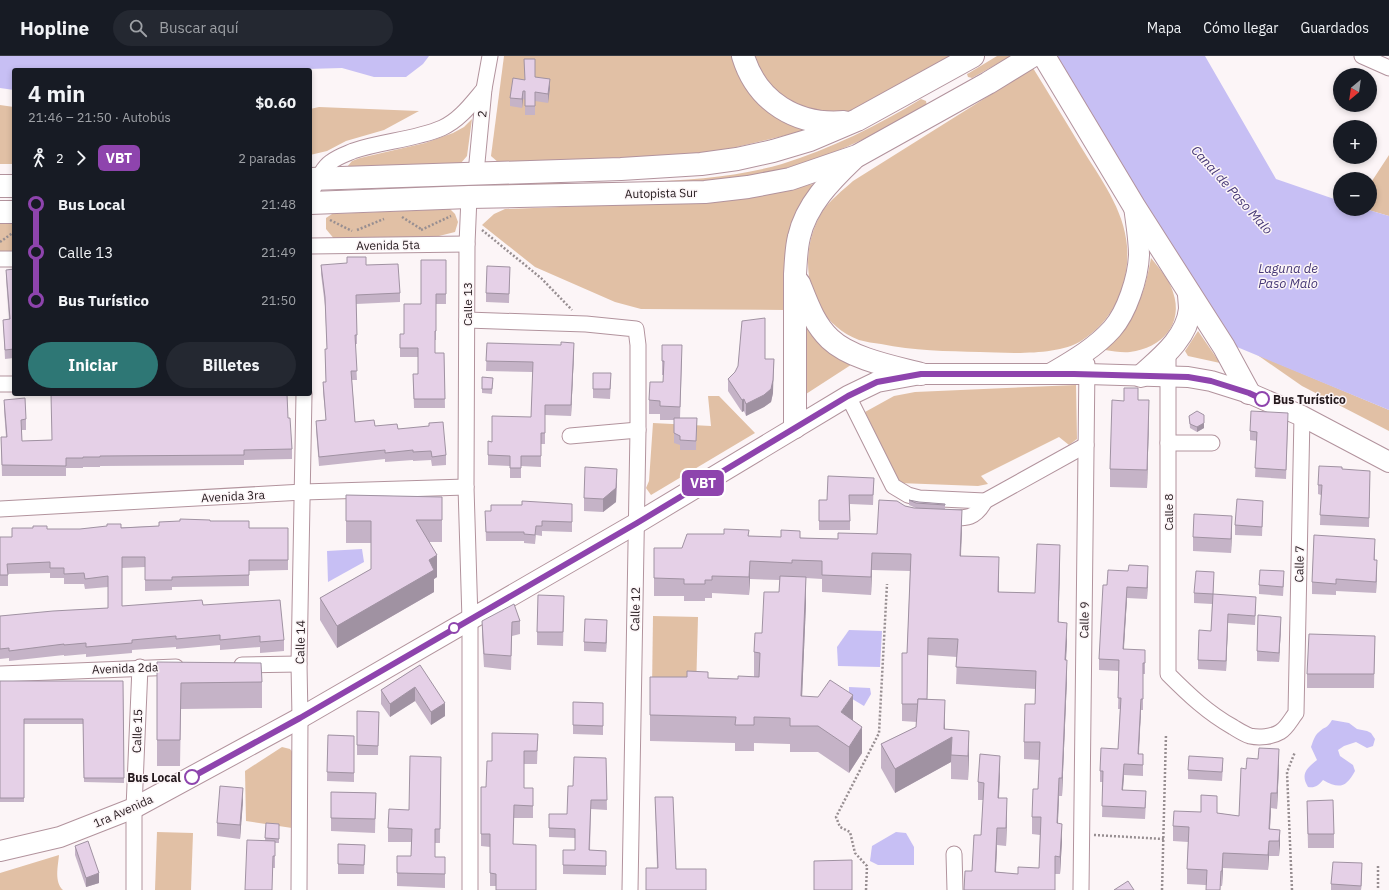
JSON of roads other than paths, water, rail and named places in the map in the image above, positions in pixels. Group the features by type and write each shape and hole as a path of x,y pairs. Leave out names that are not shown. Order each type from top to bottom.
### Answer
{"highway":[{"path":"744,56 752,79 772,102 782,109 802,118 818,121 836,122 857,120"},
{"name":"Autopista Sur","path":"313,184 476,173 635,168 701,164 737,159 773,151 810,140 857,120 972,56"},
{"name":"Autopista Sur","path":"312,203 469,197 705,192 741,188 790,178 857,156 1032,56"},
{"path":"1044,56 1134,206 1224,347 1249,393"},
{"path":"938,76 953,102"},
{"path":"795,427 795,274 799,235 806,216 812,206 841,171 857,156"},
{"path":"0,186 12,186"},
{"path":"0,212 12,212"},
{"path":"795,274 814,318 830,340 849,352 868,360 921,374"},
{"path":"1141,376 1168,350 1183,331 1190,309 1189,293"}],"main road":[{"path":"1050,374 1087,351 1104,337 1113,328 1127,305 1136,275 1139,256 1138,230 1134,206"},
{"name":"1ra Avenida","path":"0,851 60,837 134,808 300,718 637,523 848,396 877,382 921,374 1087,374 1188,377 1211,381 1249,393 1302,416 1389,462"}],"street":[{"name":"2","path":"476,173 484,89 490,56"},
{"path":"1362,56 1389,68"},
{"path":"313,184 331,162 343,155 369,145 412,137 443,128 464,113 484,89"},
{"name":"Calle 13","path":"469,197 466,244 466,487 470,620 470,890"},
{"name":"Avenida 5ta","path":"312,246 466,244"},
{"path":"0,259 12,258"},
{"name":"Calle 12","path":"467,320 586,324 636,328 638,346 638,430 630,890"},
{"name":"Calle 8","path":"1168,350 1168,674"},
{"name":"Calle 9","path":"1081,890 1087,351"},
{"path":"0,384 12,384"},
{"name":"Calle 14","path":"298,890 300,718 299,664 304,396"},
{"path":"848,396 893,486 894,501 896,505"},
{"name":"Calle 7","path":"1168,674 1192,698 1217,718 1250,736 1269,736 1281,732 1296,713 1302,416"},
{"path":"570,436 638,430"},
{"path":"1168,443 1212,442"},
{"path":"893,486 908,495 919,498 985,501 1086,445"},
{"name":"Avenida 3ra","path":"0,509 303,492 466,487"},
{"path":"930,517 961,518 973,516 980,511 985,501"},
{"path":"227,665 299,664"},
{"name":"Avenida 2da","path":"0,674 187,666"},
{"name":"Calle 15","path":"134,890 134,808 140,667"},
{"path":"954,854 955,890"}],"water":[{"path":"0,56 429,56 423,64 406,77 374,77 342,68 12,68 12,90 0,88"},
{"name":"Laguna de Paso Malo","path":"1055,56 1205,56 1276,179 1333,199 1333,216 1377,216 1377,212 1389,216 1389,410 1237,347 1219,325"},
{"path":"362,549 364,562 328,582 327,551"},
{"path":"849,630 882,631 880,667 838,666 837,647"},
{"path":"849,687 870,688 871,694 864,706 849,697"},
{"path":"1332,720 1349,723 1357,729 1371,733 1375,739 1373,746 1367,748 1356,742 1344,746 1338,750 1340,756 1353,765 1355,771 1352,777 1345,784 1338,786 1323,780 1316,786 1308,787 1305,778 1306,772 1317,760 1311,747 1313,741 1317,734"},
{"path":"896,832 906,833 914,847 914,865 878,865 870,861 872,846"}],"place":[{"name":"Bus Turístico","path":"1262,399"},
{"name":"Bus Local","path":"192,777"}],"water label":[{"name":"Canal de Paso Malo","path":"1232,190"}]}
